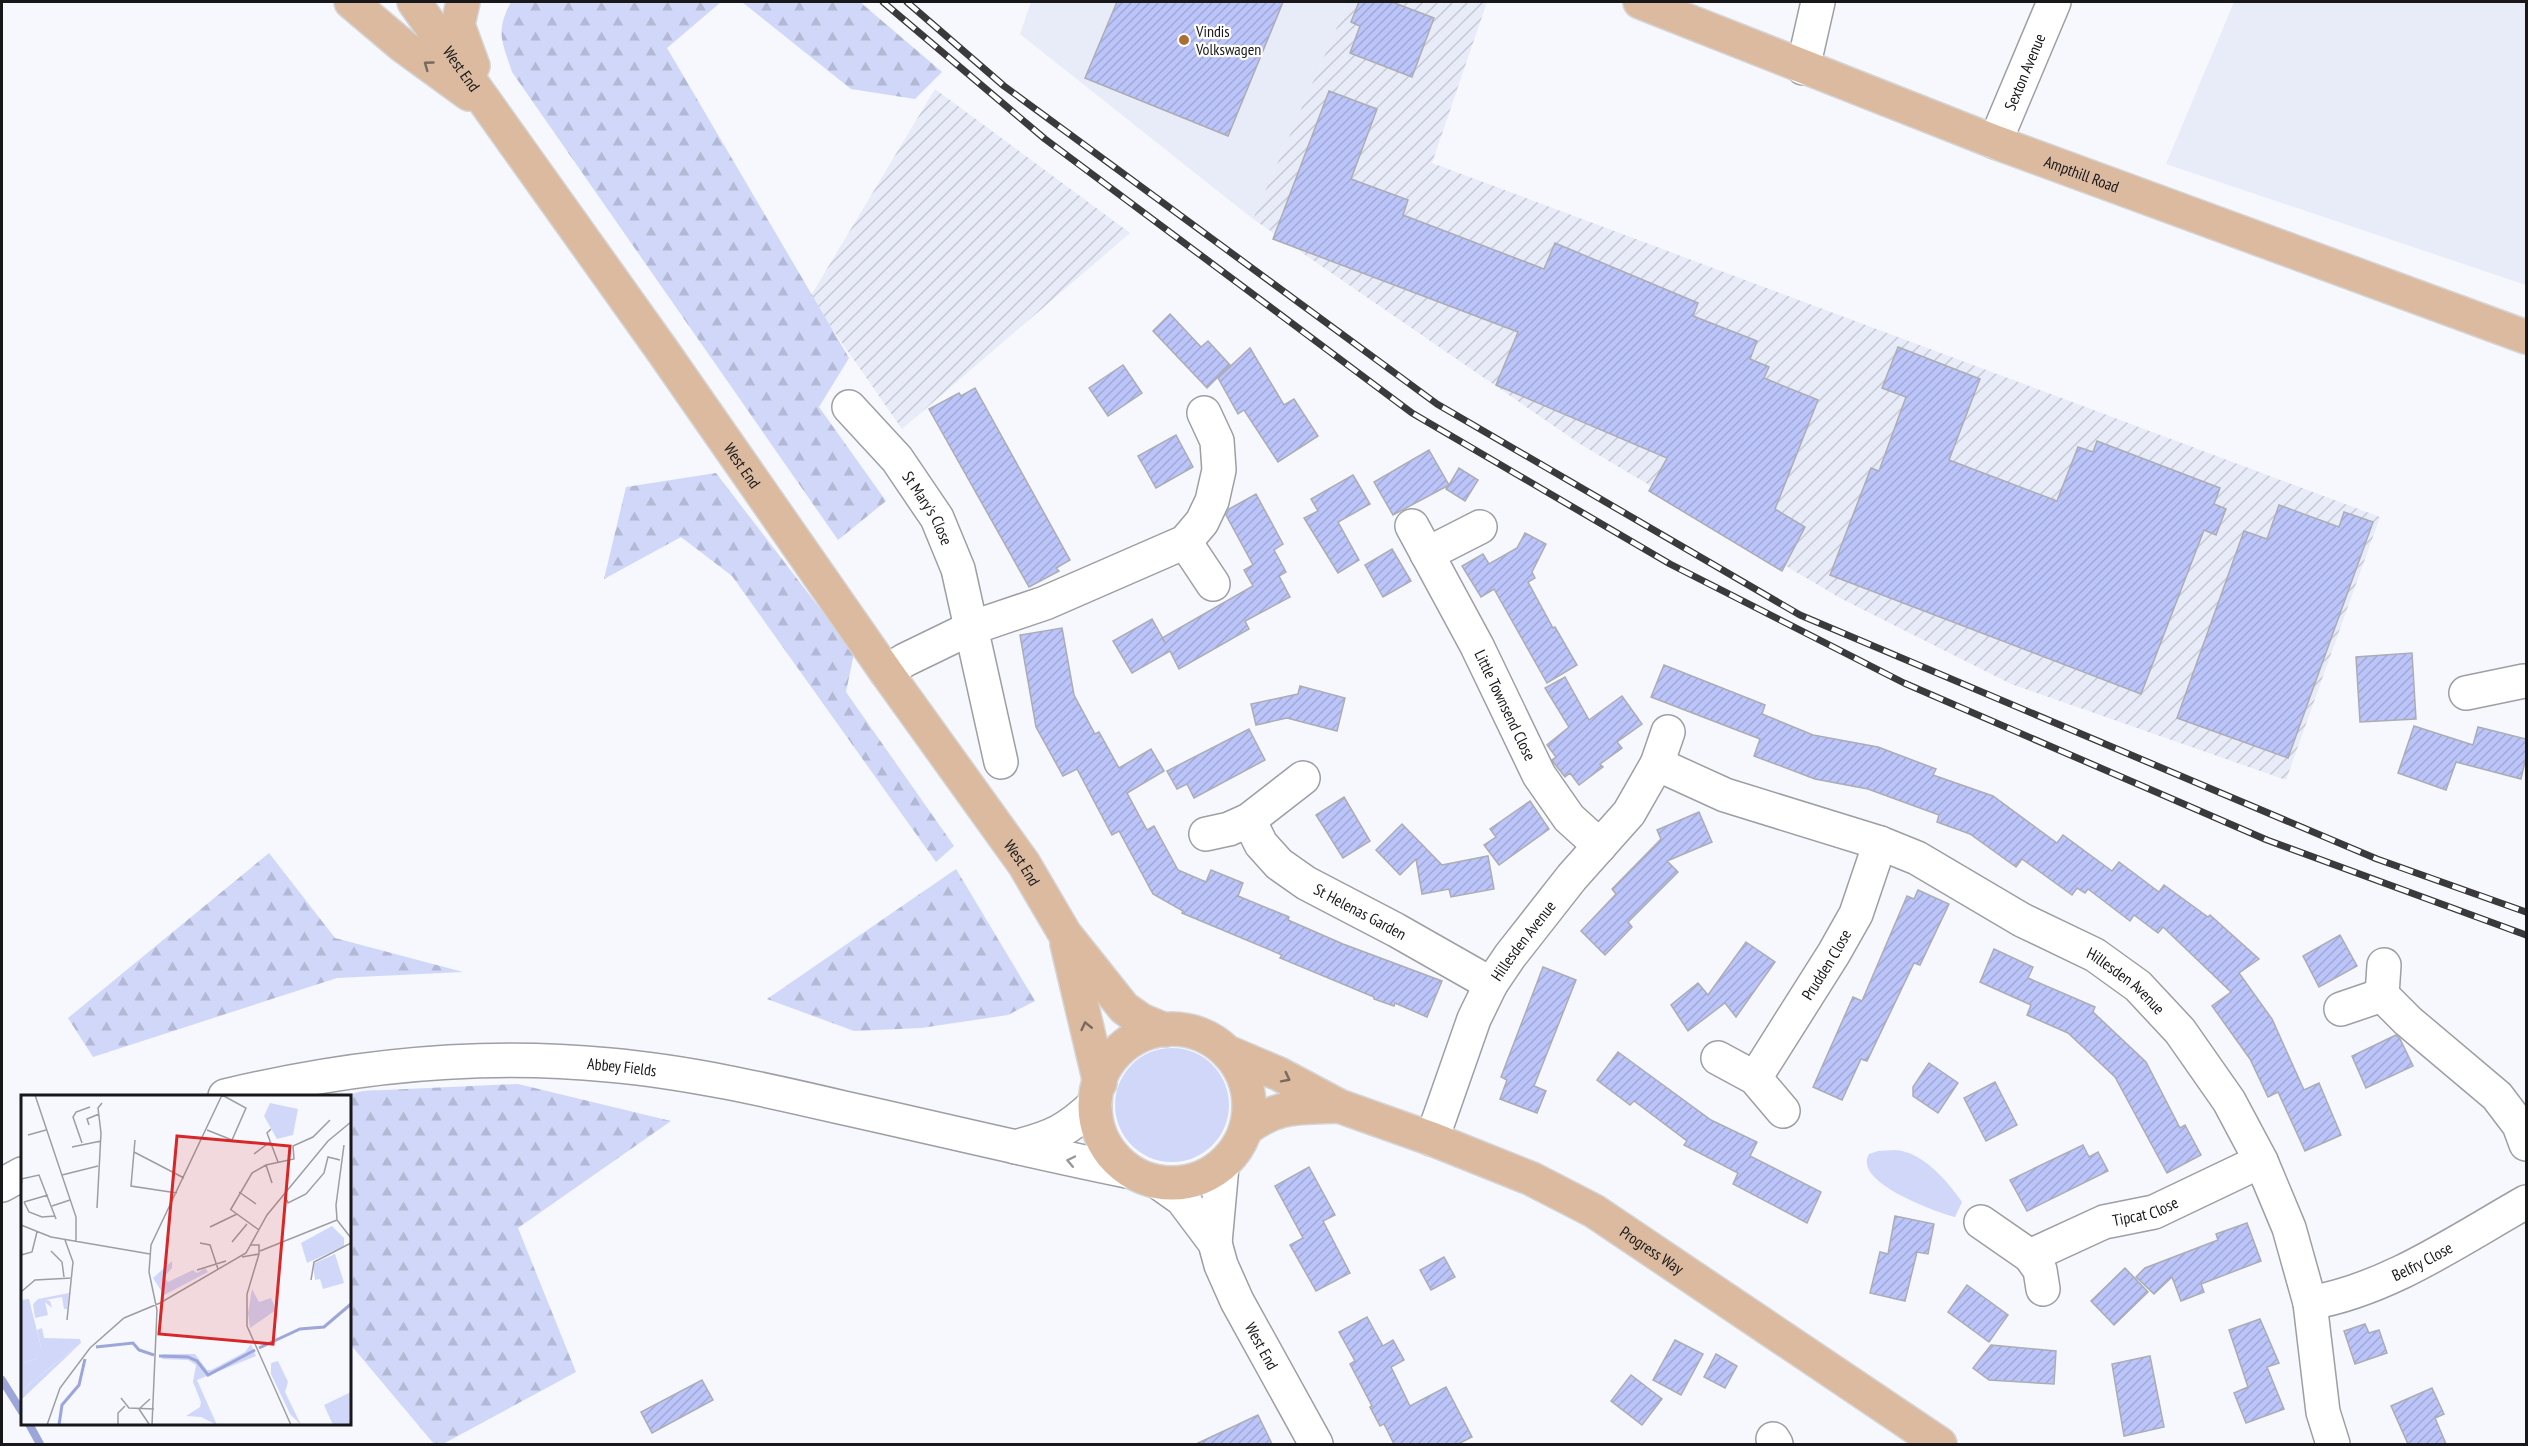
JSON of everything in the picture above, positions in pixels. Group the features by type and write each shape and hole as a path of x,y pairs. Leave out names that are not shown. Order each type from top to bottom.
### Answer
{"main road":[{"path":"351,2 403,46 493,111"},
{"name":"West End","path":"414,2 1024,864 1065,934 1124,1008 1141,1020 1165,1030"},
{"path":"463,2 459,25 460,35 493,111"},
{"name":"Ampthill Road","path":"1640,2 1995,142 2526,337"},
{"name":"West End","path":"1065,934 1098,1094"},
{"path":"1165,1030 1180,1030 1209,1037 1232,1054 1246,1083 1249,1114 1246,1129 1233,1154 1222,1166 1208,1175 1192,1180 1158,1182 1127,1172 1113,1159 1097,1125 1098,1094 1112,1056 1122,1046 1148,1032 1165,1030"},
{"name":"Progress Way","path":"1232,1054 1279,1074 1339,1106 1523,1175 1594,1211 1940,1444"},
{"name":"Progress Way","path":"1246,1129 1265,1115 1278,1111 1339,1106"}],"street":[{"path":"1803,68 1818,2"},
{"name":"Sexton Avenue","path":"1995,142 2054,2"},
{"name":"St Mary's Close","path":"849,407 897,459 937,518 958,569 1001,762"},
{"path":"886,672 912,656 972,628 1045,603 1185,542 1202,522 1212,501 1219,470 1217,441 1204,413"},
{"name":"Little Townsend Close","path":"1412,526 1477,646 1539,775 1569,818 1600,846"},
{"path":"1427,554 1480,527"},
{"path":"1185,542 1213,584"},
{"path":"2466,693 2526,681"},
{"name":"Hillesden Avenue","path":"1432,1139 1474,1020 1491,984 1572,877 1629,813 1657,764 1668,732"},
{"name":"Hillesden Avenue","path":"1657,764 1725,795 1880,843 1917,858 2022,920 2095,955 2138,986 2180,1031 2223,1092 2261,1161 2289,1228 2310,1303 2323,1412 2333,1444"},
{"path":"1206,834 1229,829 1249,820 1303,778"},
{"name":"St Helenas Garden","path":"1249,820 1261,844 1279,864 1306,883 1396,930 1491,984"},
{"name":"Prudden Close","path":"1755,1078 1856,914 1880,843"},
{"path":"2341,1009 2383,980 2408,1022 2497,1096 2519,1125 2526,1144"},
{"path":"1719,1059 1755,1078 1783,1111"},
{"name":"Abbey Fields","path":"230,1095 328,1074 376,1067 434,1063 574,1062 609,1065 688,1076 786,1095 1127,1172"},
{"name":"Abbey Fields","path":"1015,1146 1048,1138 1070,1127 1098,1094"},
{"name":"Tipcat Close","path":"2030,1256 2104,1222 2154,1212 2261,1161"},
{"name":"West End","path":"1222,1166 1215,1243 1221,1265 1237,1301 1316,1444"},
{"path":"2,1185 21,1175"},
{"name":"West End","path":"1158,1182 1182,1199 1215,1243"},
{"name":"Belfry Close","path":"2310,1303 2342,1297 2383,1282 2526,1202"},
{"path":"1982,1222 2030,1256 2040,1270 2043,1289"}],"shaded area":[{"path":"1031,2 1348,2 1253,219 1020,34"},
{"path":"1348,2 1487,2 1432,163 2380,517 2286,780 2011,684 1840,598 1580,444 1253,219"},
{"path":"2234,2 2526,2 2526,285 2166,164"},
{"path":"935,89 1130,233 902,429 810,297"}],"green space":[{"path":"511,2 721,2 667,48 849,358 819,407 886,501 838,540 512,72 502,37 503,21"},
{"path":"742,2 860,2 942,72 915,99 851,89"},
{"path":"716,473 854,653 846,692 954,846 936,862 732,576 681,537 604,579 626,487"},
{"path":"269,853 335,938 463,972 337,978 93,1057 68,1018"},
{"path":"956,869 1035,1001 1008,1015 921,1028 854,1031 767,999"},
{"path":"1172,1048 1194,1053 1212,1065 1224,1083 1229,1105 1224,1127 1212,1145 1194,1157 1172,1162 1150,1157 1132,1145 1120,1127 1115,1105 1120,1083 1132,1065 1150,1053"},
{"path":"518,1084 671,1121 518,1228 576,1372 443,1444 434,1444 351,1345 351,1095 346,1095 363,1091"},
{"path":"1878,1151 1902,1151 1928,1164 1944,1179 1962,1202 1955,1217 1915,1202 1884,1185 1873,1175 1867,1165 1869,1154"}],"building":[{"name":"Vindis Volkswagen","path":"1117,2 1283,2 1228,136 1085,78"},
{"path":"1359,2 1392,2 1434,18 1412,77 1350,53 1360,26 1351,22"},
{"path":"1329,91 1377,109 1351,179 1408,200 1403,215 1544,269 1555,243 1698,303 1693,316 1757,341 1750,359 1769,367 1764,378 1818,400 1775,509 1805,527 1782,571 1649,491 1667,458 1496,385 1518,332 1273,239"},
{"path":"1170,314 1201,347 1208,341 1230,365 1207,388 1153,331"},
{"path":"1898,347 1980,379 1949,460 2057,501 2078,447 2093,452 2097,441 2220,488 2214,504 2226,509 2216,535 2204,530 2141,694 1830,575 1871,468 1879,471 1906,397 1882,388"},
{"path":"1250,348 1284,405 1294,399 1318,436 1278,462 1244,410 1238,414 1218,378"},
{"path":"1123,365 1142,393 1108,416 1089,388"},
{"path":"975,388 1070,560 1056,568 1059,571 1029,587 929,409 959,393 961,396"},
{"path":"1176,435 1193,467 1156,488 1138,456"},
{"path":"1429,450 1449,485 1393,515 1374,482"},
{"path":"1459,468 1478,480 1465,501 1446,489"},
{"path":"1353,475 1370,504 1338,522 1359,560 1338,573 1304,518 1318,511 1311,499"},
{"path":"1256,494 1283,544 1274,550 1286,572 1279,576 1290,597 1245,621 1249,629 1179,669 1170,651 1132,673 1113,641 1152,619 1162,638 1253,586 1244,570 1253,565 1226,515 1229,509"},
{"path":"2279,505 2339,527 2344,512 2373,522 2288,758 2177,718 2244,531 2267,539"},
{"path":"1525,533 1546,544 1532,572 1535,578 1528,582 1553,628 1555,627 1577,665 1547,683 1494,589 1481,597 1462,566 1483,554 1489,564 1517,548"},
{"path":"1392,549 1411,581 1383,597 1365,565"},
{"path":"1062,628 1074,695 1095,734 1099,732 1119,768 1151,749 1164,771 1127,793 1147,830 1154,826 1178,870 1206,882 1211,870 1243,883 1238,896 1289,917 1288,920 1343,944 1442,981 1427,1017 1395,1003 1394,1006 1374,999 1374,997 1280,958 1282,955 1182,913 1183,911 1153,894 1119,831 1112,835 1077,769 1063,776 1036,727 1020,635"},
{"path":"2412,653 2416,719 2360,722 2356,657"},
{"path":"1664,665 1765,705 1762,714 1813,735 1878,747 1936,769 1933,775 1993,796 2057,843 2063,835 2112,871 2119,862 2159,892 2164,885 2208,917 2210,915 2259,959 2239,973 2272,1019 2304,1090 2319,1083 2341,1135 2305,1151 2278,1092 2268,1097 2250,1059 2212,1006 2231,992 2163,927 2158,933 2134,915 2130,921 2088,889 2085,893 2077,888 2072,895 2022,859 2016,867 1970,834 1937,822 1939,815 1868,789 1815,779 1754,756 1760,739 1651,697"},
{"path":"1565,677 1589,720 1622,696 1642,724 1617,742 1622,748 1600,764 1603,767 1579,785 1570,773 1565,777 1552,760 1556,757 1547,745 1569,727 1545,688"},
{"path":"1300,686 1345,698 1337,731 1287,718 1256,725 1251,704 1298,694"},
{"path":"2414,726 2473,745 2478,727 2526,739 2526,757 2521,779 2456,762 2446,790 2398,773"},
{"path":"1249,729 1265,760 1194,798 1187,784 1177,789 1167,771"},
{"path":"1344,797 1370,841 1343,858 1316,815"},
{"path":"1530,801 1549,829 1499,865 1484,845 1496,837 1490,829"},
{"path":"1699,812 1712,842 1667,861 1678,872 1628,922 1632,927 1605,955 1581,931 1616,894 1612,889 1661,839 1657,830"},
{"path":"1402,824 1442,865 1488,856 1494,889 1451,897 1449,889 1422,894 1416,859 1400,875 1376,850"},
{"path":"1918,890 1949,904 1920,965 1914,963 1867,1061 1861,1059 1842,1100 1813,1087 1853,997 1862,1001 1907,896 1914,899"},
{"path":"2340,935 2357,966 2319,987 2303,956"},
{"path":"1746,942 1775,962 1736,1017 1725,1003 1688,1031 1671,1005 1698,983 1708,995"},
{"path":"1994,949 2033,967 2028,978 2095,1007 2093,1012 2146,1062 2180,1128 2185,1125 2201,1155 2167,1173 2115,1077 2068,1033 2027,1015 2031,1005 1980,982"},
{"path":"1543,967 1576,980 1534,1086 1546,1091 1537,1113 1500,1099 1507,1080 1501,1077"},
{"path":"2396,1035 2413,1066 2366,1088 2352,1056"},
{"path":"1618,1052 1711,1120 1757,1142 1750,1156 1821,1192 1807,1223 1733,1184 1738,1173 1684,1145 1687,1141 1634,1101 1630,1105 1597,1080"},
{"path":"1929,1063 1958,1083 1938,1113 1913,1096 1913,1087"},
{"path":"1995,1082 2017,1125 1986,1141 1964,1098"},
{"path":"2083,1145 2089,1157 2098,1152 2108,1171 2027,1211 2010,1180"},
{"path":"1309,1167 1335,1215 1323,1221 1350,1273 1316,1291 1290,1245 1303,1238 1275,1186"},
{"path":"1895,1216 1934,1224 1928,1254 1917,1252 1905,1301 1870,1293 1880,1252 1888,1254"},
{"path":"2247,1223 2261,1261 2201,1284 2204,1292 2181,1301 2172,1277 2154,1294 2136,1277 2145,1268 2218,1240 2216,1234"},
{"path":"1444,1257 1455,1277 1431,1290 1420,1270"},
{"path":"2125,1268 2148,1292 2114,1325 2091,1301"},
{"path":"1967,1285 2008,1315 1989,1342 1948,1312"},
{"path":"1367,1317 1383,1346 1393,1340 1404,1360 1391,1367 1410,1406 1446,1387 1472,1437 1458,1444 1394,1444 1384,1424 1380,1426 1370,1407 1372,1406 1350,1364 1355,1361 1339,1332"},
{"path":"2260,1319 2279,1363 2267,1367 2284,1409 2246,1423 2234,1393 2248,1387 2229,1330"},
{"path":"2365,1324 2369,1333 2379,1330 2387,1353 2355,1364 2344,1331"},
{"path":"1675,1340 1703,1354 1681,1395 1653,1380"},
{"path":"1991,1345 2056,1351 2054,1384 1989,1380 1973,1368"},
{"path":"1716,1354 1737,1366 1725,1388 1704,1377"},
{"path":"2150,1356 2164,1427 2124,1436 2112,1364"},
{"path":"1631,1375 1662,1399 1642,1425 1611,1401"},
{"path":"702,1380 713,1400 652,1433 641,1412"},
{"path":"2432,1388 2444,1414 2435,1418 2446,1444 2408,1444 2391,1406"},
{"path":"1258,1415 1272,1444 1196,1444"}],"waterway":[{"path":"2,1380 21,1410"},
{"path":"30,1425 40,1444"}],"railway":[{"path":"883,2 1045,139 1412,413 1670,564 1904,683 2267,840 2526,935"},
{"path":"907,2 1004,86 1437,404 1800,615 2377,859 2526,912"}],"place":[{"name":"Vindis Volkswagen","path":"1184,40"}]}
